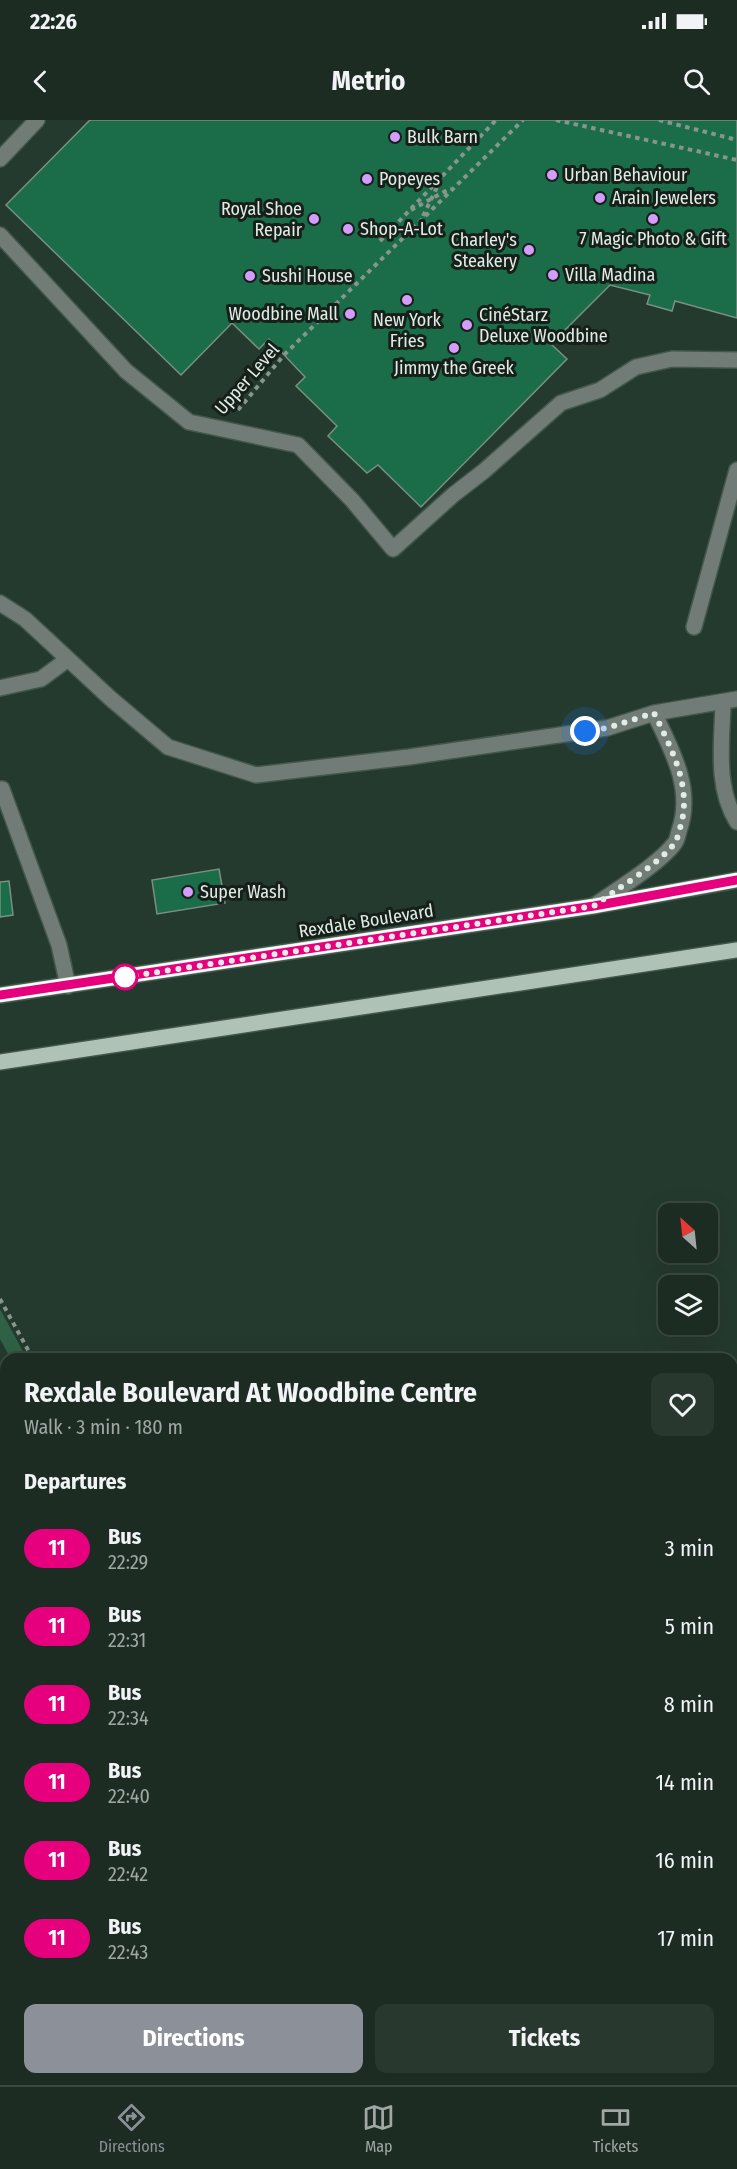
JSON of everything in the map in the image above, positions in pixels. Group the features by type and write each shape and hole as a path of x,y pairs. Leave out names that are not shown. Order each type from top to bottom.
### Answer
{"main road":[{"name":"Rexdale Boulevard","path":"0,995 594,906 737,880"},
{"path":"0,1062 737,950"}],"street":[{"path":"0,159 37,120"},
{"path":"0,235 126,371 189,422 298,445 352,500 393,549 561,403 600,390 636,367 672,359 737,360"},
{"path":"694,627 737,470"},
{"path":"3,609 25,619 110,698 168,747 256,775 409,757 607,728 654,713 730,701 721,772 729,809 737,822"},
{"path":"0,688 41,679 68,659"},
{"path":"594,906 655,862 675,843 682,823 685,799 677,761 654,713"},
{"path":"0,789 2,789 59,945 68,986"}],"path":[{"path":"380,241 496,120"},
{"name":"Upper Level","path":"221,429 284,355 523,120"},
{"path":"556,120 737,160"},
{"path":"659,120 737,140"},
{"path":"422,219 442,176"},
{"path":"407,212 457,184"},
{"path":"0,1299 30,1353"}],"green space":[{"path":"0,1309 24,1353 8,1353 0,1339"}],"building":[{"name":"Woodbine Mall","path":"90,120 737,120 737,318 675,301 672,311 647,304 650,295 610,285 551,344 567,359 421,507 378,465 367,473 328,436 337,426 296,386 305,377 269,339 259,349 232,323 181,375 6,205"},
{"name":"Super Wash","path":"219,869 225,903 157,914 152,880"},
{"path":"9,881 13,915 0,917 0,882"}],"bus line":[{"name":"11","path":"0,995 594,906 737,880"}],"place":[{"name":"Bulk Barn","path":"395,137"},
{"name":"Urban Behaviour","path":"552,175"},
{"name":"Popeyes","path":"367,179"},
{"name":"Arain Jewelers","path":"600,198"},
{"name":"Royal Shoe Repair","path":"314,219"},
{"name":"7 Magic Photo & Gift","path":"653,219"},
{"name":"Shop-A-Lot","path":"348,229"},
{"name":"Charley's Steakery","path":"529,250"},
{"name":"Villa Madina","path":"553,275"},
{"name":"Sushi House","path":"250,276"},
{"name":"New York Fries","path":"407,300"},
{"name":"Woodbine Mall","path":"350,314"},
{"name":"CinéStarz Deluxe Woodbine","path":"467,325"},
{"name":"Jimmy the Greek","path":"454,348"},
{"name":"Super Wash","path":"188,892"}],"route":[{"path":"125,977 594,906 655,862 675,843 682,823 685,799 677,761 654,713 607,728 585,731"}]}
